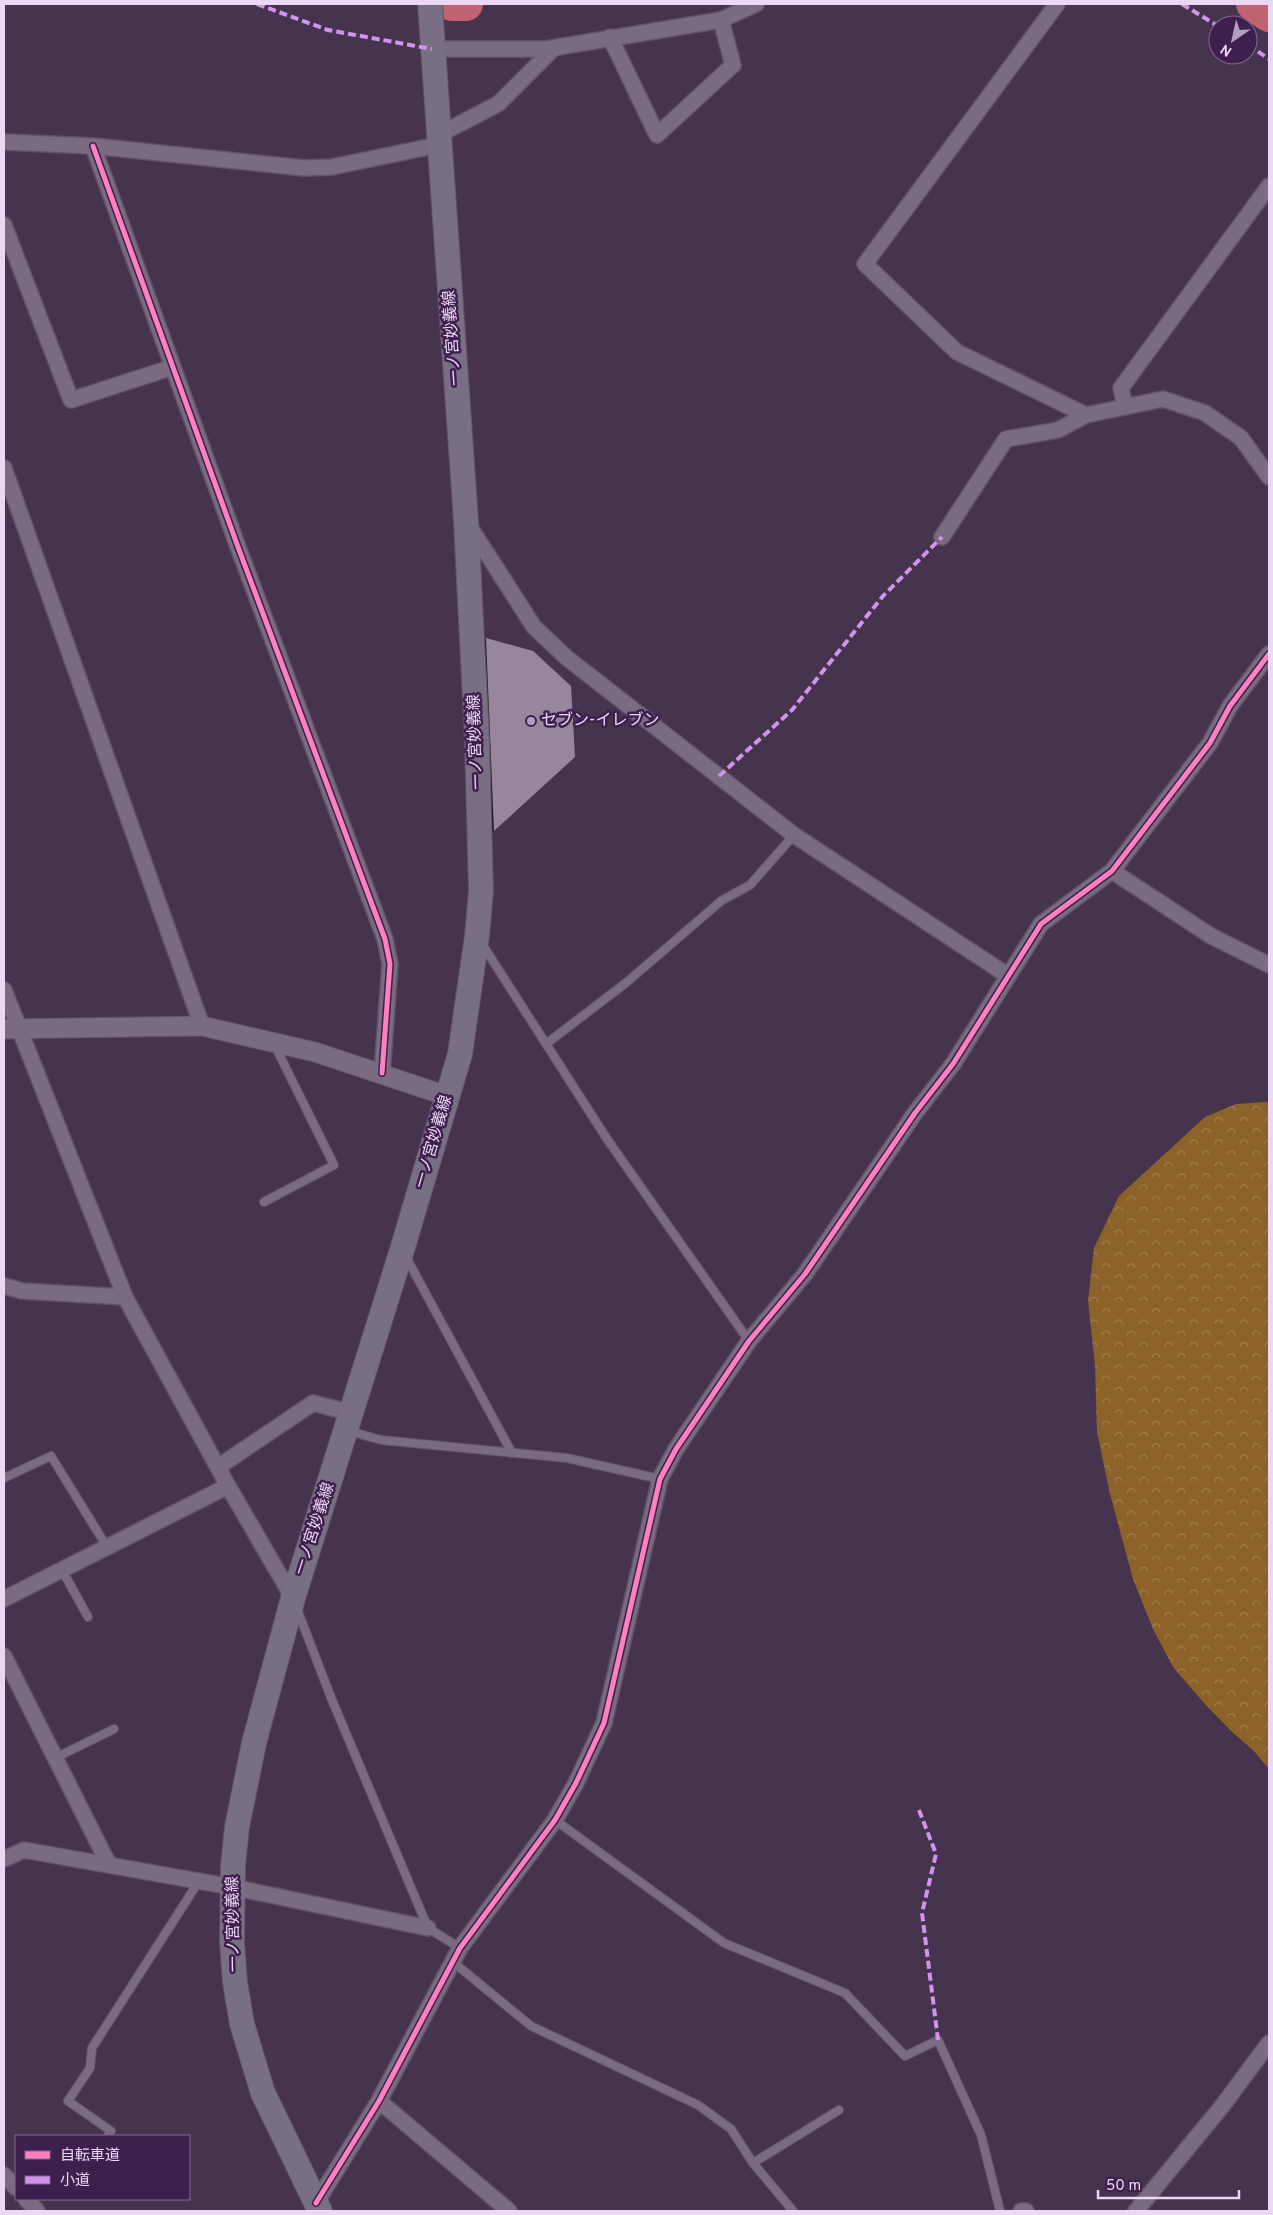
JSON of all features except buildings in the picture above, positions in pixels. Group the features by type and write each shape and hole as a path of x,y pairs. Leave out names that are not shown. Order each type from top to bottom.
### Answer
{"main road":[{"name":"一ノ宮妙義線","path":"318,2207 263,2093 250,2055 235,1982 232,1942 232,1888 237,1827 254,1743 293,1598 402,1250 460,1054 477,936 481,892 466,521 430,4"}],"street":[{"path":"432,42 546,49 721,20 756,4"},
{"path":"1057,4 865,264 957,352 1086,415"},
{"path":"610,37 658,135 732,65 721,20"},
{"path":"4,142 93,146 304,168 332,166 438,140 498,104 554,48"},
{"path":"93,146 385,939 390,964 382,1073"},
{"path":"1125,406 1121,388 1269,186"},
{"path":"4,225 71,400 173,367"},
{"path":"942,537 1006,439 1058,430 1086,415 1163,399 1205,413 1241,438 1269,478"},
{"path":"4,468 202,1026"},
{"path":"466,521 534,627 567,658 794,835 1007,975"},
{"path":"318,2207 379,2101 457,1955 555,1820 576,1783 604,1723 660,1479 676,1449 748,1341 805,1274 915,1113 953,1064 1007,975 1042,924 1112,871 1210,743 1230,706 1268,657"},
{"path":"1112,871 1211,936 1269,965"},
{"path":"4,990 11,1029 124,1296 228,1486 293,1598"},
{"path":"11,1029 202,1026 315,1052 447,1096"},
{"path":"4,1286 22,1291 124,1296"},
{"path":"218,1467 313,1403 349,1422"},
{"path":"4,1599 228,1486"},
{"path":"4,1656 109,1865"},
{"path":"4,1858 24,1850 232,1888 428,1928"},
{"path":"1136,2211 1223,2105 1269,2043"},
{"path":"379,2101 509,2211"},
{"path":"4,2175 15,2187"},
{"path":"27,2200 37,2211"},
{"path":"1021,2211 1026,2211"}],"lane":[{"path":"546,1044 627,982 721,901 750,885 794,835"},
{"path":"477,936 607,1139 748,1341"},
{"path":"264,1202 334,1165 274,1044"},
{"path":"402,1250 512,1453"},
{"path":"349,1422 381,1440 566,1458 660,1479"},
{"path":"4,1478 51,1456 107,1547"},
{"path":"62,1570 88,1617"},
{"path":"293,1598 332,1700 428,1928 531,2026 698,2105 731,2129 753,2163 793,2211"},
{"path":"55,1758 114,1729"},
{"path":"555,1820 724,1943 845,1993 905,2056 938,2040 981,2135 1000,2211"},
{"path":"109,2135 111,2131 68,2101 90,2068 92,2048 199,1882"},
{"path":"753,2163 838,2110"}],"green space":[{"path":"1269,1102 1269,1769 1254,1751 1231,1731 1203,1702 1173,1667 1153,1629 1133,1579 1110,1494 1097,1432 1095,1366 1088,1300 1094,1248 1119,1196 1205,1117 1236,1104"}],"waterway":[{"path":"452,4 466,4"},
{"path":"1253,4 1269,15"}],"marked path":[{"path":"257,4 328,30 432,49"},
{"path":"1182,4 1208,20"},
{"path":"1258,52 1269,59"},
{"path":"719,776 792,710 883,596 942,537"},
{"path":"919,1810 936,1854 922,1913 938,2040"}],"cycle path":[{"path":"93,146 238,547 385,939 390,964 382,1073"},
{"path":"316,2203 379,2101 460,1948 555,1820 576,1783 604,1723 660,1479 676,1449 749,1341 805,1274 915,1113 953,1064 1041,924 1112,871 1210,743 1230,706 1269,654"}],"place":[{"name":"セブン-イレブン","path":"531,721"}]}
